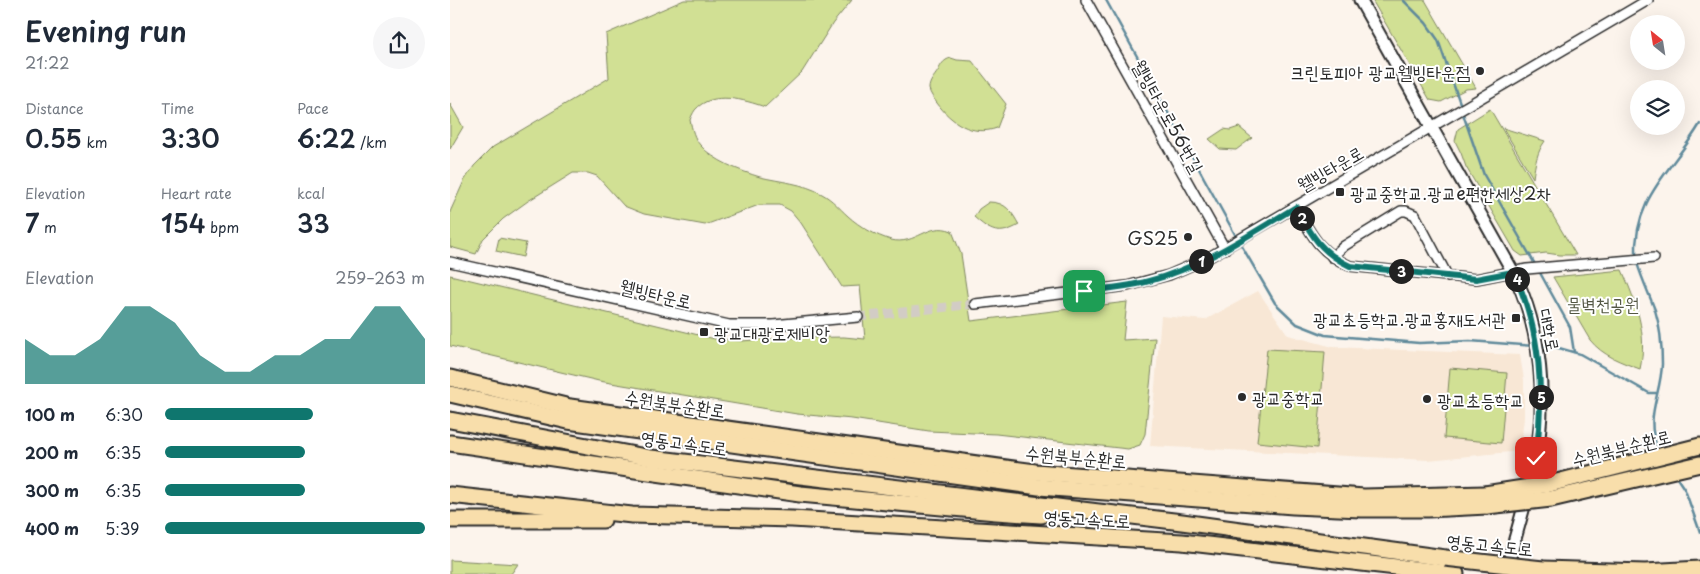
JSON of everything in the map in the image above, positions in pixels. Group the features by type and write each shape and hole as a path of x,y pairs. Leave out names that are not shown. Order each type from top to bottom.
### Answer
{"highway":[{"name":"수원북부순환로","path":"450,378 570,407 1035,472 1364,497 1486,500"},
{"name":"수원북부순환로","path":"450,394 568,421 1039,487 1293,506 1428,509 1648,477 1700,464"},
{"name":"영동고속도로","path":"450,420 651,458 1182,522 1449,568"},
{"name":"영동고속도로","path":"450,443 809,495 996,512 1182,522"},
{"name":"수원북부순환로","path":"1550,491 1635,463 1698,446"},
{"name":"영동고속도로","path":"450,495 632,515 802,520 1182,542 1449,568 1543,569 1586,574"},
{"name":"영동고속도로","path":"450,520 714,517"},
{"path":"1543,569 1645,572 1700,570"}],"street":[{"name":"웰빙타운로56번길","path":"1086,0 1225,248"},
{"name":"대학로","path":"1360,0 1513,272 1522,290 1533,328 1538,355 1541,406 1536,458 1505,574"},
{"name":"웰빙타운로","path":"975,304 1126,286 1169,275 1206,259 1648,0"},
{"path":"1296,207 1313,238 1321,248 1332,257 1350,266 1476,279 1527,269 1654,258"},
{"path":"1332,257 1344,246 1401,211 1406,211 1415,215 1448,277"},
{"name":"웰빙타운로","path":"450,262 729,325 773,325 858,317"}],"shaded area":[{"path":"1258,291 1288,335 1333,347 1520,355 1524,380 1524,418 1520,451 1428,460 1150,446 1161,316 1205,320"}],"green space":[{"path":"684,0 852,0 833,23 802,72 765,107 729,98 719,98 702,104 695,110 690,120 693,133 698,142 712,156 736,168 760,177 815,190 833,201 858,224 885,238 900,241 908,240 936,229 952,231 961,254 971,321 1127,302 1123,340 1155,338 1145,434 1140,445 1128,449 996,434 929,431 852,419 797,414 599,381 450,346 450,275 715,339 742,341 779,338 844,337 865,339 860,286 842,287 801,223 791,211 780,205 759,205 705,225 644,214 624,206 597,176 588,173 573,173 503,219 483,239 476,254 450,247 450,212 464,181 474,166 493,147 609,78 606,34"},
{"path":"1372,0 1425,0 1476,88 1466,89 1441,102 1430,100"},
{"path":"951,58 972,61 1006,104 997,128 979,131 963,126 949,116 932,96 929,89 931,82 943,63"},
{"path":"450,104 463,127 450,149"},
{"path":"1490,109 1576,255 1546,253 1522,256 1515,251 1466,167 1455,141 1458,129"},
{"path":"1239,127 1252,138 1236,150 1220,149 1209,139 1224,129 1230,130"},
{"path":"1503,128 1545,141 1538,154 1533,178"},
{"path":"989,202 995,202 1008,209 1019,225 1006,230 995,231 980,222 974,217 979,209"},
{"path":"499,238 526,243 523,257 496,251"},
{"name":"물벽천공원","path":"1622,270 1636,306 1642,331 1643,343 1640,369 1613,358 1595,346 1553,277"},
{"path":"1267,349 1325,352 1317,448 1257,442"},
{"path":"1450,368 1507,373 1501,443 1444,438"},
{"path":"450,560 518,564 511,574 450,574"}],"waterway":[{"path":"1106,0 1237,238"},
{"path":"1403,0 1426,23 1438,40 1461,106"},
{"path":"1462,111 1484,175 1536,266"},
{"path":"1636,258 1637,237 1641,218 1648,201 1656,186 1700,124"},
{"path":"1240,243 1275,303 1297,324 1325,335 1419,343 1470,341 1534,346"},
{"path":"1637,263 1655,310 1662,351 1661,376 1653,418 1654,439 1659,451"},
{"path":"1539,271 1570,327 1574,352"},
{"path":"1539,346 1559,348 1580,354 1649,393 1656,393"},
{"path":"1675,475 1685,490 1700,532"}],"tunnel":[{"path":"858,317 975,304"}],"place":[{"name":"크린토피아 광교웰빙타운점","path":"1480,71"},
{"name":"광교중학교.광교e편한세상2차","path":"1340,192"},
{"name":"GS25","path":"1188,237"},
{"name":"광교초등학교.광교홍재도서관","path":"1516,318"},
{"name":"광교대광로제비앙","path":"704,332"},
{"name":"광교중학교","path":"1242,397"},
{"name":"광교초등학교","path":"1427,399"}],"route":[{"path":"1084,291 1148,282 1169,275 1206,259 1296,207 1313,238 1321,248 1340,262 1350,266 1476,279 1513,272 1528,308 1538,355 1541,406 1536,458"}]}
